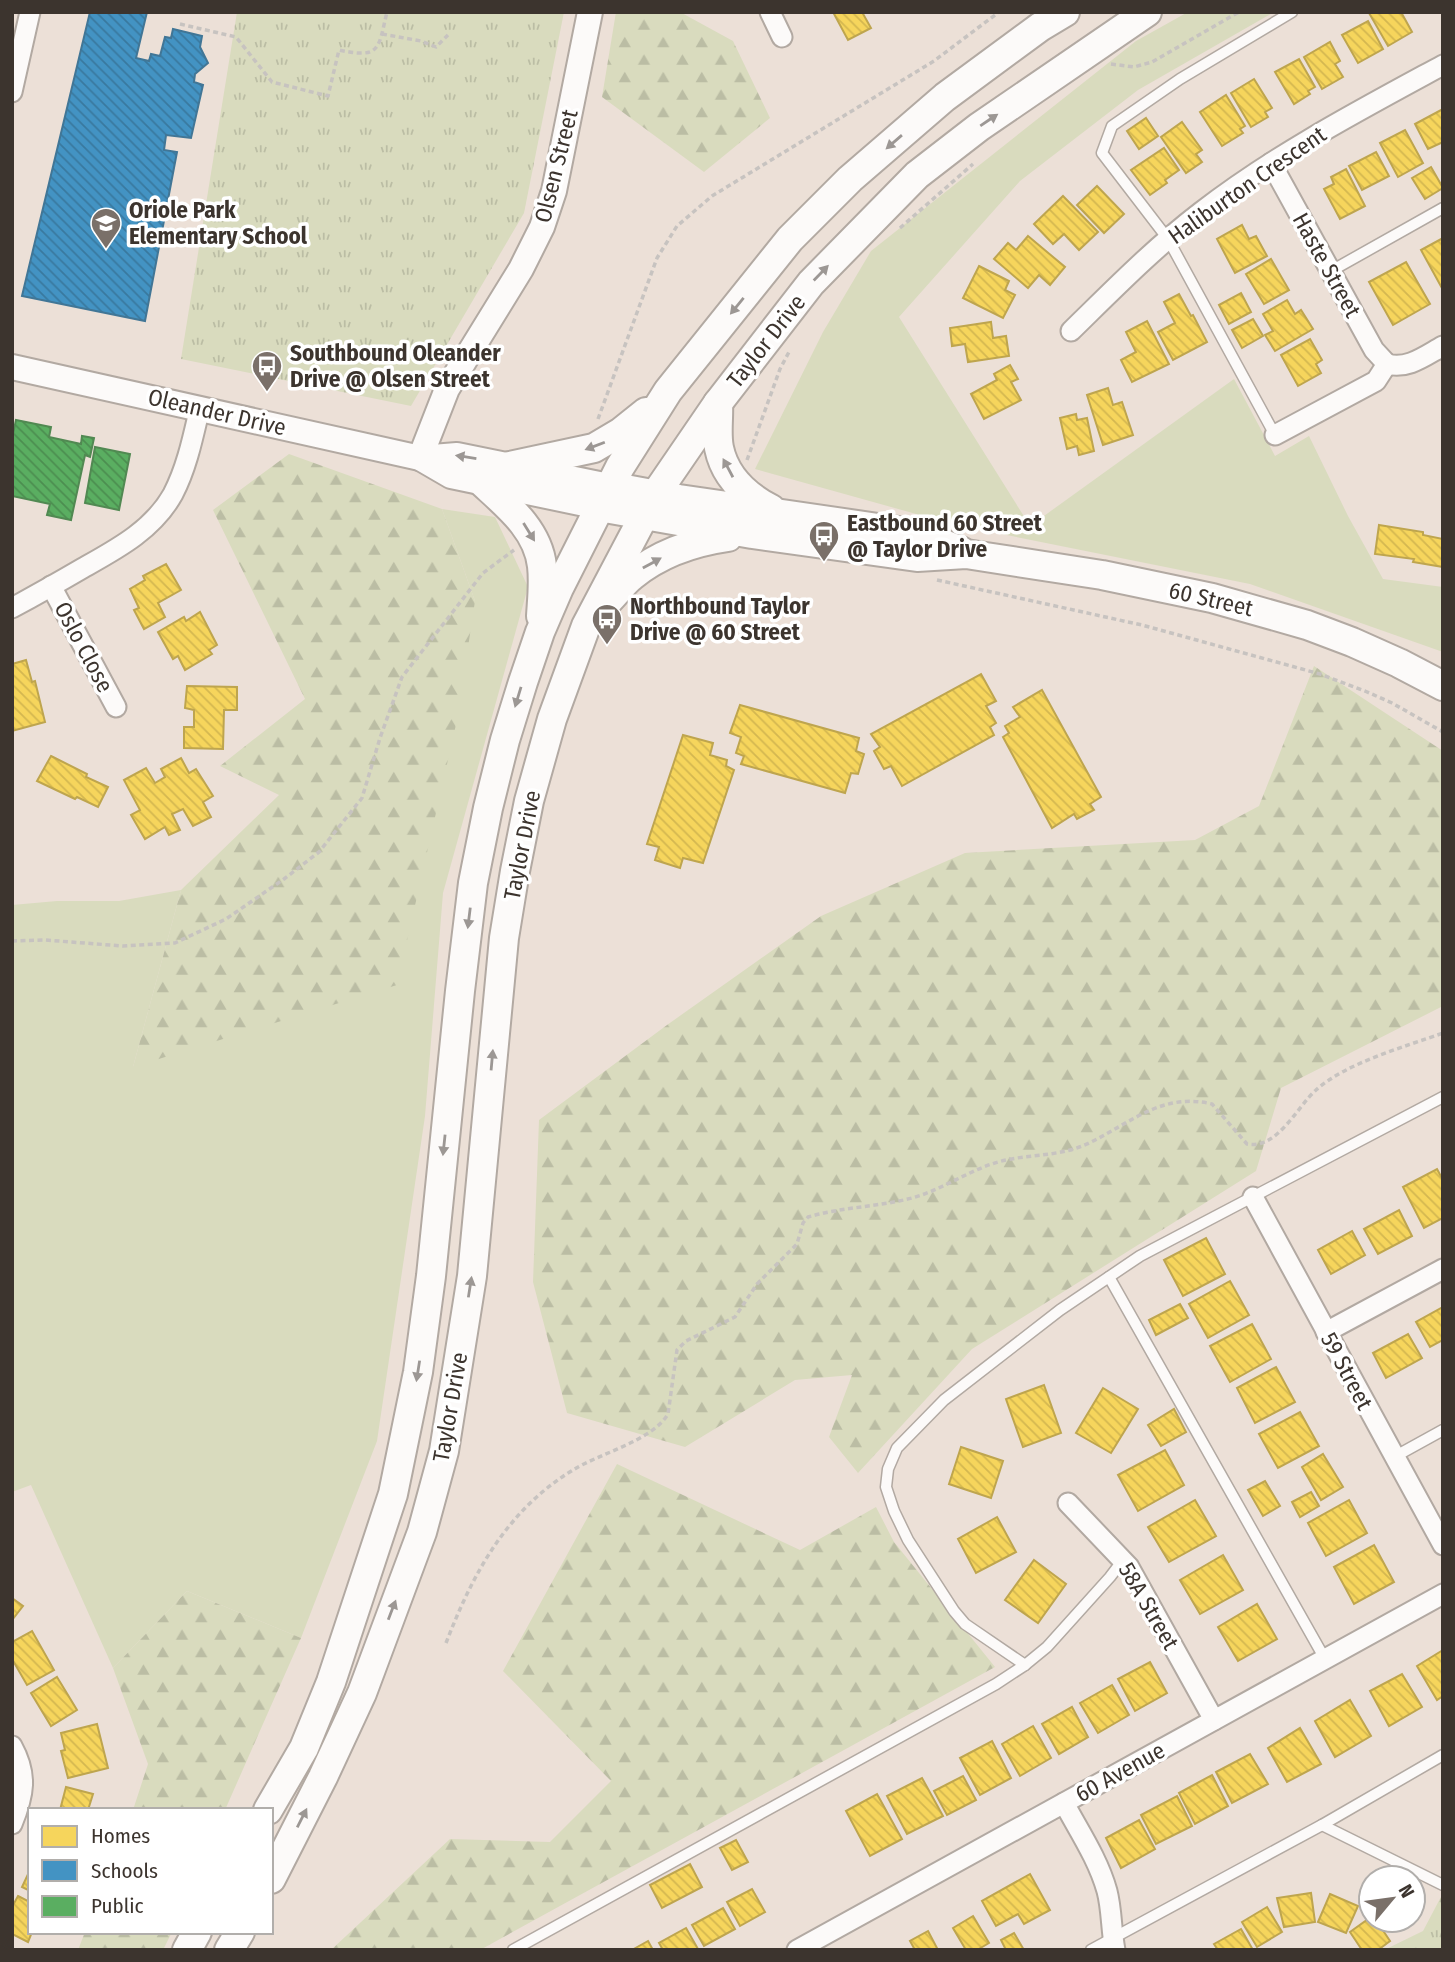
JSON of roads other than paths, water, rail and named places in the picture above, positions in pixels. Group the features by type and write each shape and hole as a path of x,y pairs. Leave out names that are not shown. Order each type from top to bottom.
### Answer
{"main road":[{"name":"Taylor Drive","path":"269,1808 304,1748 331,1682 393,1494 418,1372 473,883 505,740 523,682 559,588 620,467 668,391 790,239 850,179 945,97 1040,27 1065,12"},
{"name":"Taylor Drive","path":"273,1875 362,1693 422,1532 444,1451 472,1276 504,938 514,871 529,801 552,719 586,626 649,505 718,403 811,283 917,175 979,127 1147,12"},
{"path":"510,466 600,445 634,422 668,391"},
{"path":"718,403 718,446 729,474 752,499 776,513"},
{"path":"483,483 528,529 539,552 543,579 541,632"},
{"path":"604,496 649,505"},
{"name":"60 Street","path":"649,505 776,513 919,534 967,554"},
{"name":"60 Street","path":"649,505 751,534 917,557 967,554 1102,575 1212,598 1259,610 1352,642 1443,686"},
{"path":"586,626 629,578 653,562 691,544 751,534"},
{"path":"187,1950 196,1934"},
{"path":"229,1950 239,1934"}],"street":[{"path":"12,92 30,12"},
{"name":"Olsen Street","path":"421,458 447,389 521,269 542,227 554,191 590,12"},
{"path":"770,12 782,37"},
{"name":"Haliburton Crescent","path":"1071,331 1168,239 1203,210 1320,132 1443,65"},
{"name":"Haste Street","path":"1271,163 1374,350 1387,364"},
{"path":"1275,435 1376,381 1387,364 1406,365 1443,346"},
{"name":"Oleander Drive","path":"12,367 421,458 457,455 510,466 604,496"},
{"path":"12,608 129,541 154,519 171,498 187,462 200,407"},
{"name":"Oleander Drive","path":"421,458 451,476 483,483 604,496"},
{"name":"Oslo Close","path":"51,586 116,707"},
{"name":"59 Street","path":"1253,1197 1443,1545"},
{"path":"1326,1332 1443,1269"},
{"name":"58A Street","path":"1068,1503 1129,1567 1214,1720"},
{"name":"60 Avenue","path":"810,1947 1443,1594"},
{"path":"12,1746 20,1762 23,1785 12,1824"},
{"path":"1064,1803 1100,1869 1108,1894 1113,1944"}],"lane":[{"path":"1275,435 1168,239 1102,153 1112,126 1180,79 1292,12"},
{"path":"1331,271 1443,208"},
{"path":"1025,1665 975,1632 954,1611 908,1541 894,1511 887,1487 888,1469 897,1448 944,1400 1060,1310 1140,1256 1443,1097"},
{"path":"1109,1277 1325,1659"},
{"path":"1394,1457 1443,1430"},
{"path":"513,1950 996,1684 1025,1665 1057,1637 1123,1559"},
{"path":"1091,1950 1113,1944 1443,1755"},
{"path":"1322,1825 1443,1885"}],"place":[{"name":"Oriole Park Elementary School","path":"106,250"},
{"name":"Southbound Oleander Drive @ Olsen Street","path":"267,393"},
{"name":"Eastbound 60 Street @ Taylor Drive","path":"824,563"},
{"name":"Northbound Taylor Drive @ 60 Street","path":"607,646"}]}
